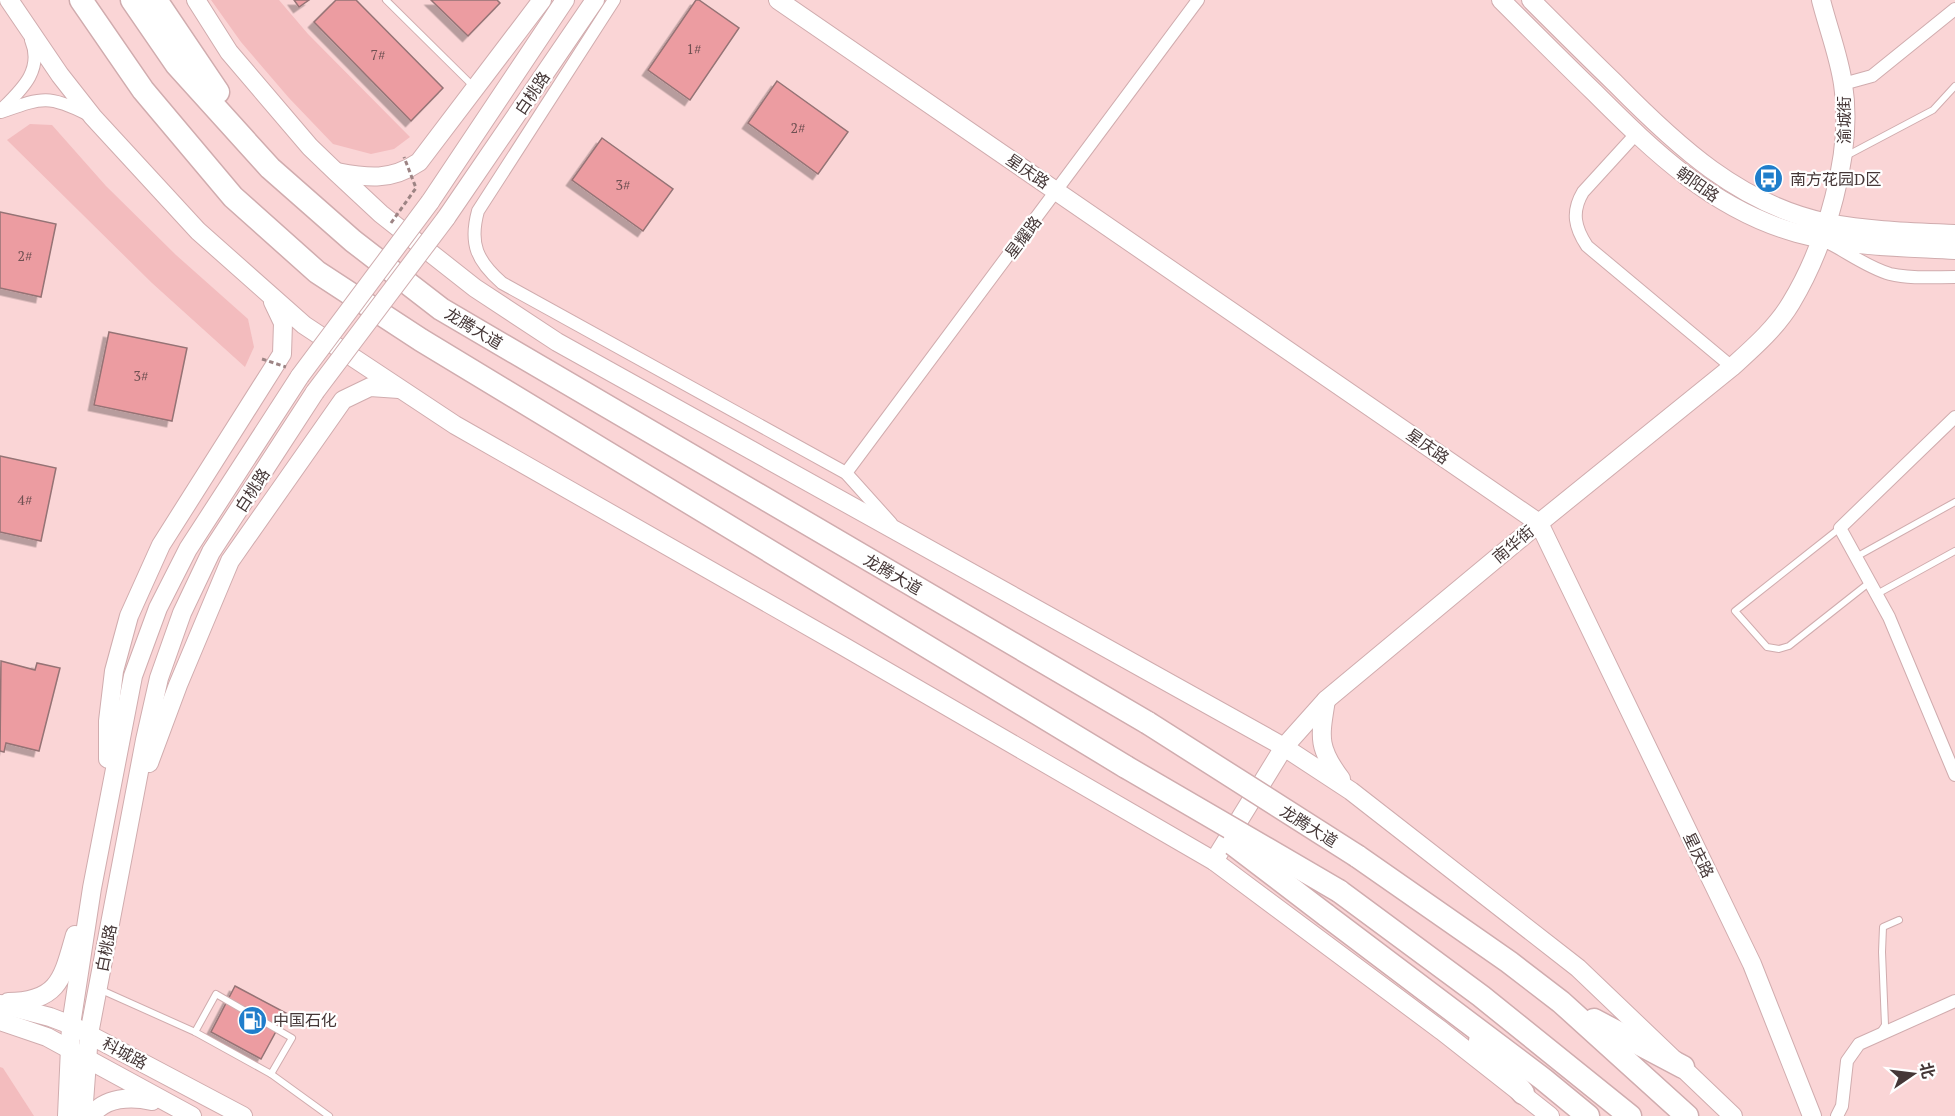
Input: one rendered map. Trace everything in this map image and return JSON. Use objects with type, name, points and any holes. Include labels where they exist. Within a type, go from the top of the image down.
[{"type":"highway","points":[[63,0],[132,98],[233,197],[317,272],[421,340],[1163,790],[1340,891],[1481,996],[1630,1116]]},
{"type":"highway","points":[[81,0],[143,90],[233,197]]},
{"type":"highway","name":"龙腾大道","points":[[132,0],[176,64],[270,168],[353,241],[441,309],[1148,723],[1357,856],[1509,962],[1561,1002],[1687,1116]]},
{"type":"highway","points":[[156,0],[270,168]]},
{"type":"highway","points":[[1163,790],[1461,1016],[1588,1116]]},
{"type":"highway","points":[[1561,1002],[1683,1067]]},
{"type":"highway","points":[[1461,1016],[1523,1094]]},
{"type":"main road","points":[[9,0],[93,117],[198,231],[304,325],[455,425],[1214,861],[1433,1024],[1550,1116]]},
{"type":"main road","points":[[196,0],[229,52],[310,147],[381,214],[475,288],[557,342],[1284,747],[1351,791],[1578,968],[1733,1116]]},
{"type":"main road","points":[[336,172],[362,177],[379,177],[405,172],[419,162],[542,0]]},
{"type":"main road","name":"白桃路","points":[[67,1116],[71,1025],[108,797],[133,676],[158,608],[188,549],[294,372],[430,202],[565,0]]},
{"type":"main road","name":"白桃路","points":[[83,1116],[89,1034],[145,740],[159,678],[182,613],[211,552],[315,392],[446,218],[595,0]]},
{"type":"main road","name":"星庆路","points":[[778,0],[1539,523],[1752,964],[1812,1116]]},
{"type":"main road","name":"朝阳路","points":[[1501,0],[1636,134],[1683,175],[1710,194],[1768,224],[1825,231],[1894,247],[1955,250]]},
{"type":"main road","name":"朝阳路","points":[[1531,0],[1651,119],[1695,158],[1740,189],[1825,231],[1955,234]]},
{"type":"main road","name":"渝城街","points":[[1821,0],[1843,84],[1845,120],[1843,157],[1825,231]]},
{"type":"main road","name":"南华街","points":[[1214,861],[1284,747],[1326,700],[1732,367],[1767,333],[1791,303],[1825,231]]},
{"type":"main road","points":[[108,797],[108,721],[114,671],[129,616],[161,545],[282,354],[283,323],[270,295]]},
{"type":"main road","points":[[132,810],[178,685],[230,561],[344,400],[370,387],[401,389]]},
{"type":"main road","points":[[1326,700],[1320,734],[1327,760],[1351,791]]},
{"type":"main road","points":[[0,1003],[35,999],[45,995],[58,983],[63,976],[92,888]]},
{"type":"main road","name":"科城路","points":[[0,1003],[71,1025],[243,1116]]},
{"type":"main road","name":"科城路","points":[[0,1021],[47,1037],[70,1048],[192,1116]]},
{"type":"main road","points":[[91,1116],[102,1107],[125,1098],[136,1097],[167,1104]]},
{"type":"street","points":[[614,0],[478,211],[474,224],[474,242],[479,258],[488,271],[501,283],[846,473],[902,535]]},
{"type":"street","name":"星耀路","points":[[846,473],[1198,0]]},
{"type":"street","points":[[1843,84],[1872,76],[1955,9]]},
{"type":"street","points":[[0,112],[25,84],[34,67],[35,48],[25,25]]},
{"type":"street","points":[[0,112],[37,101],[55,100],[93,117]]},
{"type":"street","points":[[1636,134],[1583,192],[1575,212],[1575,223],[1587,246],[1732,367]]},
{"type":"street","points":[[1825,231],[1878,270],[1899,276],[1955,277]]},
{"type":"street","points":[[1955,417],[1840,528],[1888,617],[1955,776]]},
{"type":"street","points":[[1837,1116],[1842,1106],[1847,1061],[1859,1044],[1955,1000]]},
{"type":"lane","points":[[386,0],[476,89]]},
{"type":"lane","points":[[1843,157],[1934,110],[1955,86]]},
{"type":"lane","points":[[1856,557],[1955,502]]},
{"type":"lane","points":[[1840,528],[1735,611],[1767,647],[1779,649],[1789,646],[1870,582]]},
{"type":"lane","points":[[1876,594],[1955,551]]},
{"type":"lane","points":[[1879,1035],[1885,1025],[1882,927],[1899,920]]},
{"type":"lane","points":[[98,988],[195,1032],[272,1074],[328,1116]]},
{"type":"lane","points":[[195,1032],[216,994],[292,1038],[272,1074]]},
{"type":"path","points":[[389,226],[416,188],[404,157]]},
{"type":"path","points":[[262,359],[294,372]]},
{"type":"shaded area","points":[[211,0],[279,0],[308,34],[410,137],[394,149],[371,154],[333,144],[289,98],[241,42]]},
{"type":"shaded area","points":[[30,124],[52,125],[106,186],[176,255],[248,319],[254,347],[245,367],[152,283],[7,140]]},
{"type":"shaded area","points":[[0,1067],[3,1068],[34,1116],[0,1116]]},
{"type":"building","points":[[294,0],[309,0],[299,7]]},
{"type":"building","points":[[336,0],[356,0],[443,88],[411,121],[314,22]]},
{"type":"building","points":[[431,0],[497,0],[500,3],[468,36]]},
{"type":"building","points":[[696,0],[739,28],[690,100],[648,70]]},
{"type":"building","points":[[777,81],[848,132],[818,174],[748,123]]},
{"type":"building","points":[[602,138],[673,189],[643,231],[572,180]]},
{"type":"building","points":[[0,212],[56,224],[41,297],[0,288]]},
{"type":"building","points":[[109,332],[187,348],[172,421],[94,405]]},
{"type":"building","points":[[0,456],[56,468],[41,541],[0,532]]},
{"type":"building","points":[[1,661],[35,670],[37,663],[60,668],[39,751],[6,743],[4,752],[0,751]]},
{"type":"building","points":[[235,986],[286,1013],[261,1059],[211,1032]]},
{"type":"place","name":"南方花园D区","points":[[1769,179]]},
{"type":"place","name":"中国石化","points":[[252,1020]]}]
